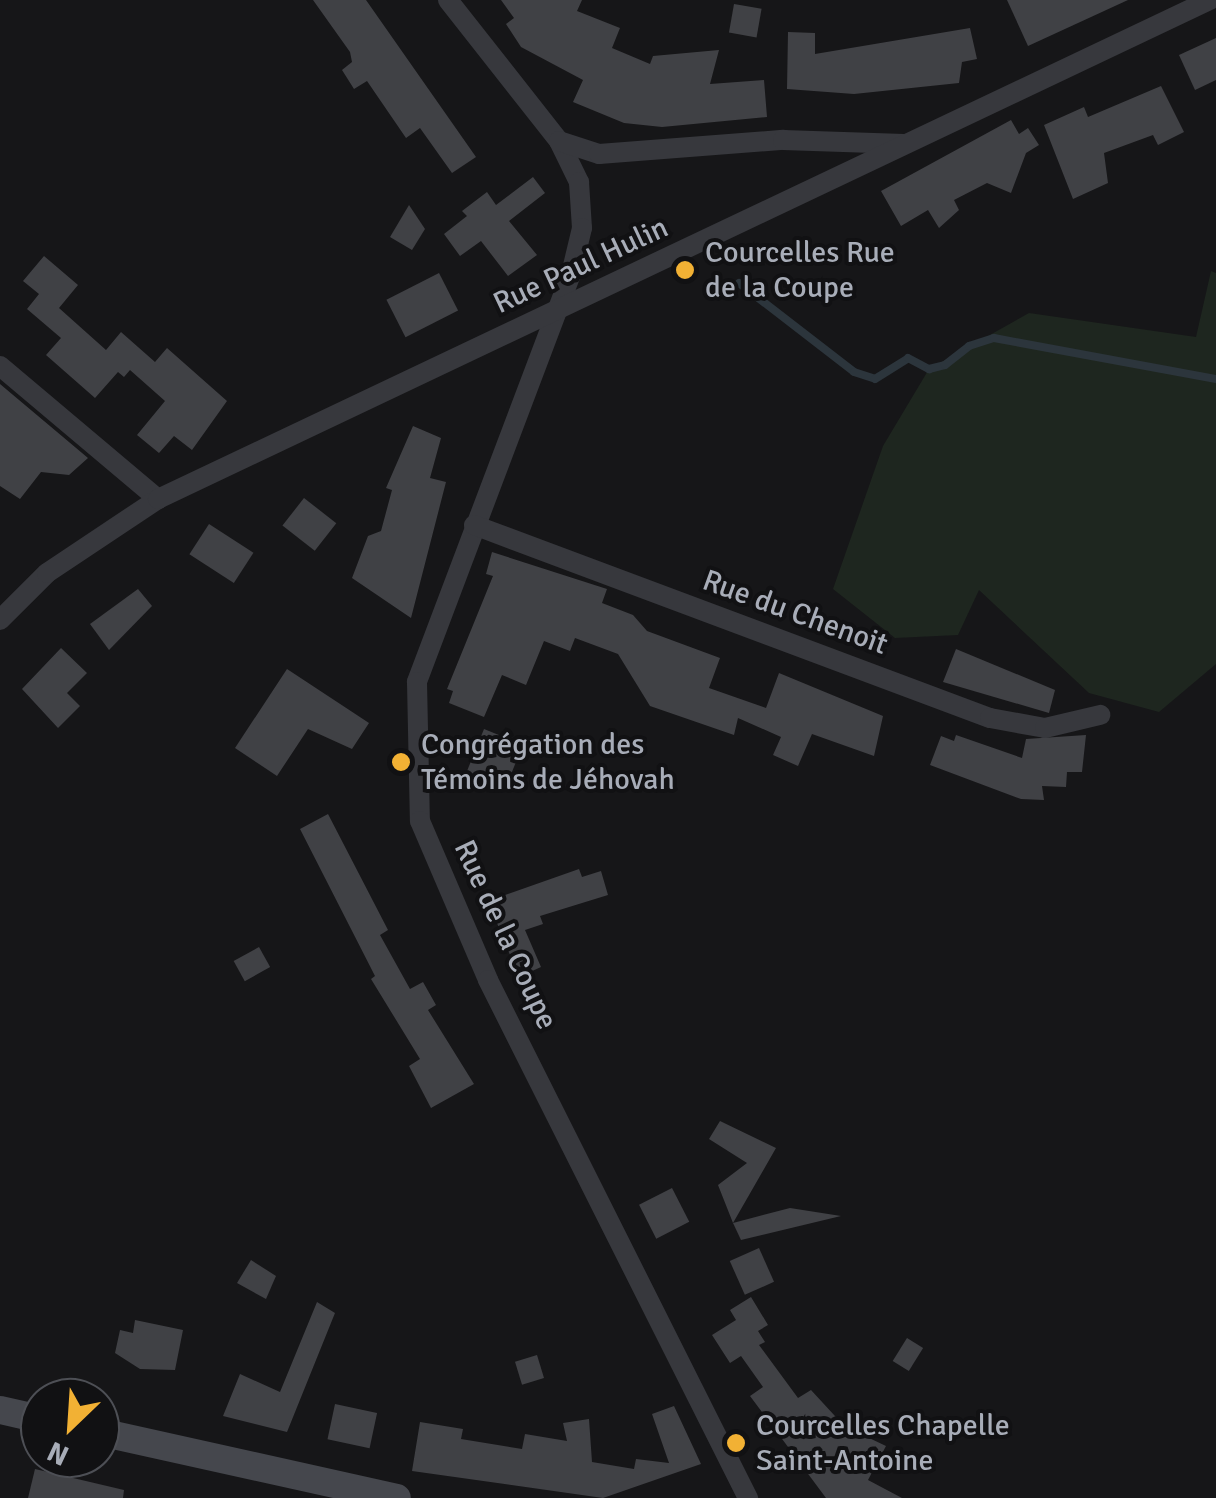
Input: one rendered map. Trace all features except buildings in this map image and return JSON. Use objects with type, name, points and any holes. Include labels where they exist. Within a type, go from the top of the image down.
[{"type":"main road","points":[[120,1436],[397,1498]]},
{"type":"street","name":"Rue de la Coupe","points":[[448,0],[558,141],[579,182],[582,228],[417,682],[420,821],[488,980],[748,1498]]},
{"type":"street","name":"Rue Paul Hulin","points":[[0,620],[47,573],[158,499],[1210,0]]},
{"type":"street","points":[[558,141],[599,154],[783,140],[906,144]]},
{"type":"street","points":[[0,366],[158,499]]},
{"type":"street","name":"Rue du Chenoit","points":[[474,525],[990,718],[1045,728],[1100,715]]},
{"type":"shaded area","points":[[1211,271],[1216,273],[1216,664],[1159,712],[1089,693],[979,590],[958,635],[895,638],[833,589],[883,446],[929,369],[1029,313],[1196,337]]},
{"type":"waterway","points":[[739,283],[854,372],[875,379],[908,358],[929,369],[945,365],[969,346],[994,338],[1216,379]]},
{"type":"place","name":"Courcelles Rue de la Coupe","points":[[685,270]]},
{"type":"place","name":"Congrégation des Témoins de Jéhovah","points":[[401,762]]},
{"type":"place","name":"Courcelles Chapelle Saint-Antoine","points":[[736,1443]]}]
